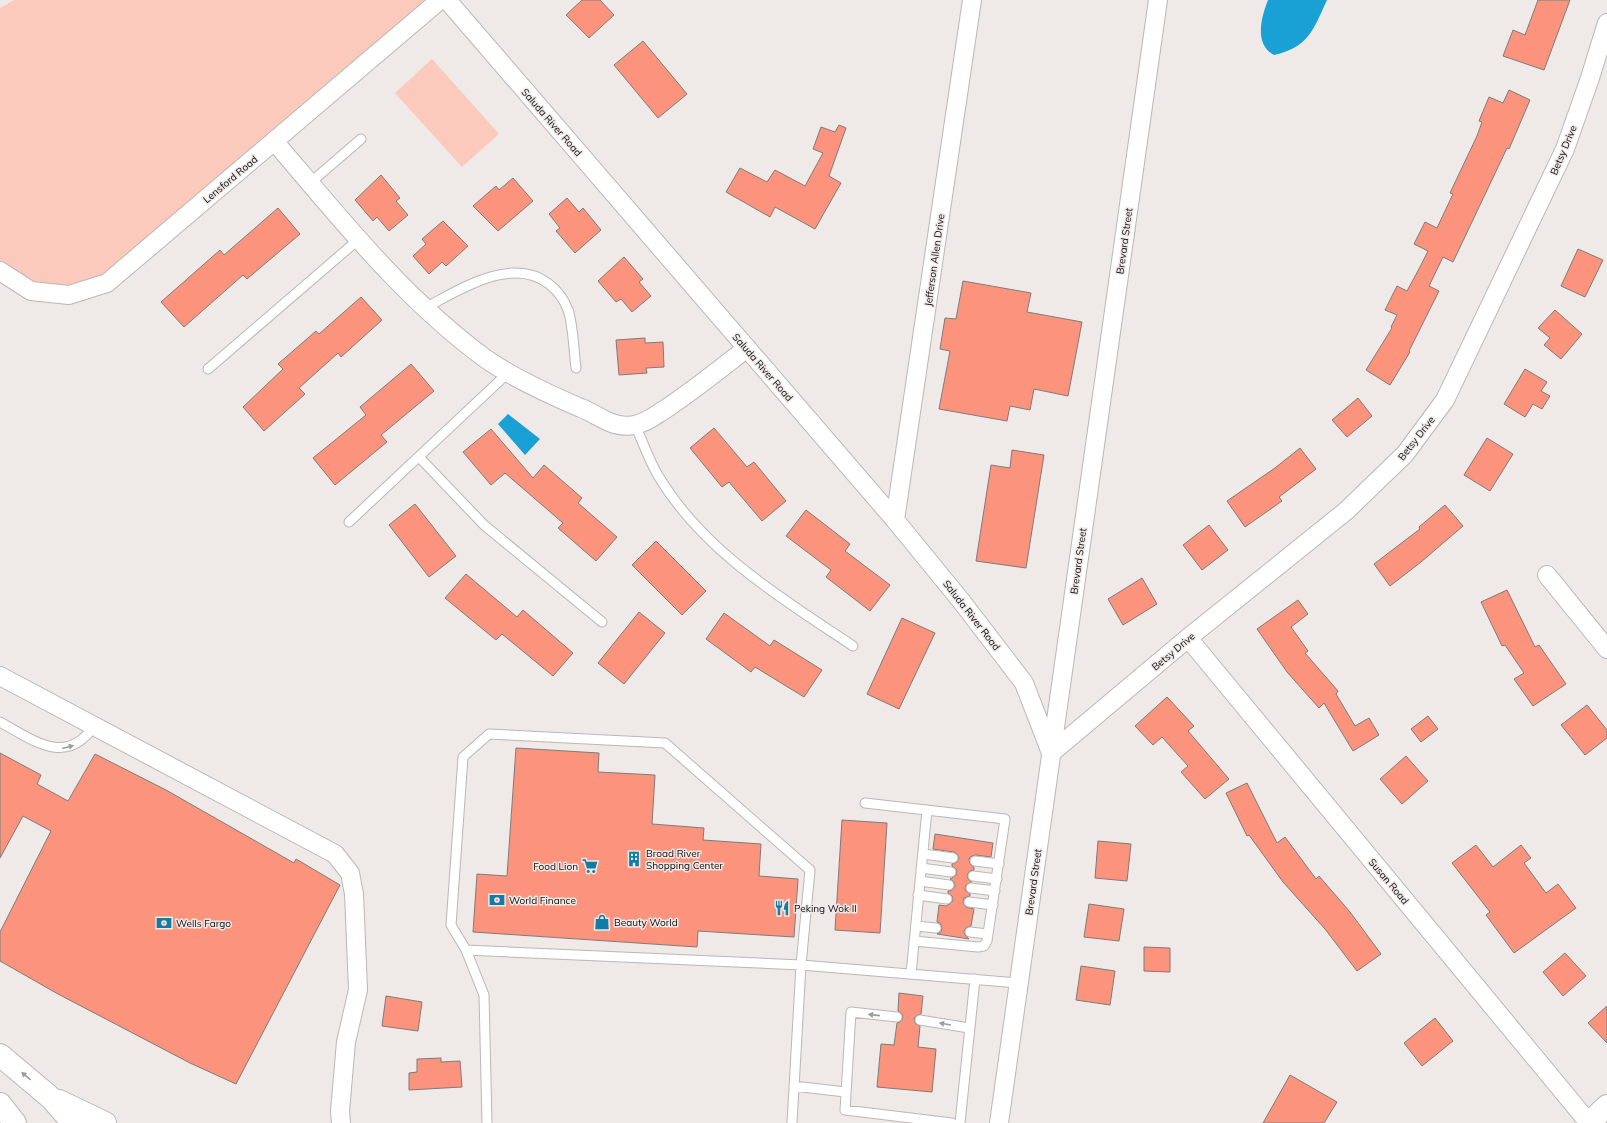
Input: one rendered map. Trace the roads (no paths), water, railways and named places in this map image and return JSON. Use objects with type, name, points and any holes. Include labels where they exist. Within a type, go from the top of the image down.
[{"type":"main road","points":[[0,1055],[51,1098],[73,1123]]},
{"type":"main road","points":[[51,1098],[104,1123]]},
{"type":"main road","points":[[0,1104],[15,1123]]},
{"type":"main road","points":[[1589,1123],[1607,1106]]},
{"type":"street","name":"Lensford Road","points":[[0,271],[30,291],[69,295],[107,283],[440,0]]},
{"type":"street","name":"Saluda River Road","points":[[447,0],[895,520],[962,602],[1024,683],[1051,753]]},
{"type":"street","name":"Jefferson Allen Drive","points":[[895,520],[972,0]]},
{"type":"street","name":"Brevard Street","points":[[999,1123],[1158,0]]},
{"type":"street","name":"Betsy Drive","points":[[1051,753],[1188,638],[1346,511],[1405,454],[1445,400],[1565,149],[1590,78],[1607,23]]},
{"type":"street","points":[[274,141],[359,240],[425,308],[487,359],[540,390],[591,412],[607,422],[624,426],[635,425],[647,421],[687,395],[747,348]]},
{"type":"street","points":[[1547,574],[1607,649]]},
{"type":"street","name":"Susan Road","points":[[1188,638],[1589,1123]]},
{"type":"street","points":[[0,676],[335,854],[350,873],[354,894],[358,990],[346,1042],[340,1111],[342,1123]]},
{"type":"lane","points":[[310,183],[361,140]]},
{"type":"lane","points":[[208,369],[359,240]]},
{"type":"lane","points":[[425,308],[470,284],[498,274],[516,272],[529,274],[543,280],[556,290],[564,301],[569,312],[576,368]]},
{"type":"lane","points":[[349,522],[509,372]]},
{"type":"lane","points":[[635,425],[659,477],[692,523],[766,587],[853,646]]},
{"type":"lane","points":[[419,457],[484,525],[602,622]]},
{"type":"lane","points":[[0,722],[35,741],[55,749],[74,745],[87,737],[94,726]]},
{"type":"lane","points":[[487,1123],[484,994],[466,950],[451,925],[463,757],[489,734],[666,743],[810,870],[801,965],[792,1123]]},
{"type":"lane","points":[[865,803],[1005,819],[993,905],[987,941],[984,946],[978,947],[914,940]]},
{"type":"lane","points":[[911,974],[927,810]]},
{"type":"lane","points":[[922,854],[953,858]]},
{"type":"lane","points":[[975,861],[999,864]]},
{"type":"lane","points":[[921,868],[951,872]]},
{"type":"lane","points":[[973,876],[997,879]]},
{"type":"lane","points":[[920,881],[949,885]]},
{"type":"lane","points":[[971,888],[995,891]]},
{"type":"lane","points":[[918,895],[947,899]]},
{"type":"lane","points":[[969,902],[993,905]]},
{"type":"lane","points":[[916,926],[936,928]]},
{"type":"lane","points":[[970,932],[988,934]]},
{"type":"lane","points":[[466,950],[801,965],[1018,983]]},
{"type":"lane","points":[[960,1123],[975,979]]},
{"type":"lane","points":[[897,1017],[850,1012],[845,1110],[952,1123]]},
{"type":"lane","points":[[920,1020],[969,1028]]},
{"type":"lane","points":[[794,1086],[845,1092]]},
{"type":"water","points":[[1268,0],[1327,0],[1318,20],[1308,36],[1295,47],[1286,52],[1274,55],[1268,50],[1261,38],[1263,15]]},
{"type":"water","points":[[508,414],[540,439],[525,455],[498,424]]},
{"type":"place","name":"Broad River Shopping Center","points":[[634,859]]},
{"type":"place","name":"Food Lion","points":[[590,866]]},
{"type":"place","name":"World Finance","points":[[497,900]]},
{"type":"place","name":"Peking Wok II","points":[[782,908]]},
{"type":"place","name":"Beauty World","points":[[602,922]]},
{"type":"place","name":"Wells Fargo","points":[[164,923]]}]
